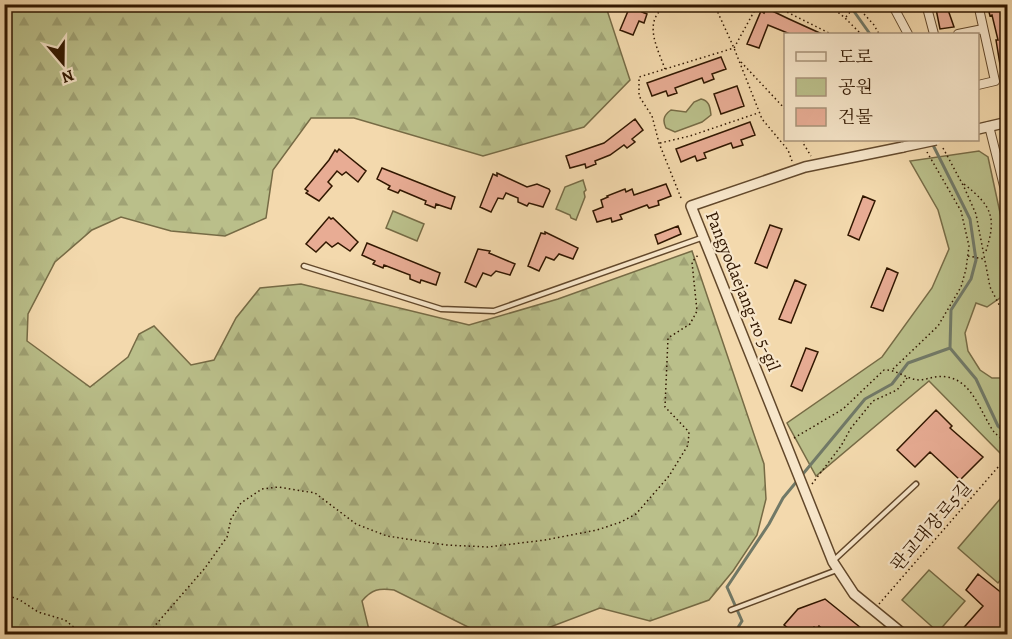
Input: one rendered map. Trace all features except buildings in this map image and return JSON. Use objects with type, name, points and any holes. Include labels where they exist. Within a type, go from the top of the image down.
[{"type":"street","points":[[892,4],[907,33]]},
{"type":"street","points":[[926,4],[934,33]]},
{"type":"street","points":[[978,4],[995,81],[979,85]]},
{"type":"street","points":[[963,33],[983,29]]},
{"type":"street","points":[[979,129],[1008,122]]},
{"type":"street","points":[[989,126],[1008,202]]},
{"type":"street","name":"Pangyodaejang-ro 5-gil","points":[[805,491],[691,206],[816,165],[931,141]]},
{"type":"street","points":[[805,491],[835,566],[854,594],[903,634]]},
{"type":"lane","points":[[304,266],[441,309],[494,311],[706,240]]},
{"type":"lane","points":[[730,610],[835,566],[916,484]]},
{"type":"path","points":[[666,70],[654,39],[652,26],[660,9],[669,4]]},
{"type":"path","points":[[714,4],[759,113],[788,150],[795,171]]},
{"type":"path","points":[[681,198],[659,143],[652,116],[639,96],[639,77],[734,48],[756,8],[763,4]]},
{"type":"path","points":[[771,4],[829,33]]},
{"type":"path","points":[[828,4],[860,33]]},
{"type":"path","points":[[845,18],[855,5],[878,33]]},
{"type":"path","points":[[739,60],[784,108]]},
{"type":"path","points":[[659,143],[690,136],[759,113]]},
{"type":"path","points":[[804,141],[816,165]]},
{"type":"path","points":[[943,148],[976,214],[985,255]]},
{"type":"path","points":[[894,370],[938,326],[961,287],[969,256],[961,211],[926,150]]},
{"type":"path","points":[[962,183],[980,197],[988,208],[992,221],[991,235],[984,258],[990,287],[1008,322]]},
{"type":"path","points":[[141,634],[153,629],[205,568],[227,537],[231,519],[241,503],[262,489],[278,487],[315,493],[356,524],[387,536],[446,545],[488,546],[545,540],[597,530],[636,514],[669,476],[688,445],[689,432],[665,407],[668,338],[690,324],[697,311],[692,262],[706,240]]},
{"type":"path","points":[[969,256],[984,258]]},
{"type":"path","points":[[786,443],[843,408],[885,370],[894,370],[919,380],[935,376],[949,377],[962,384],[972,394],[995,433],[1008,445]]},
{"type":"path","points":[[805,491],[873,401],[897,390],[907,376]]},
{"type":"path","name":"판교대장로5길","points":[[874,611],[999,466],[1008,459]]},
{"type":"path","points":[[4,594],[20,600],[38,612],[65,620],[82,634]]},
{"type":"green space","points":[[594,4],[607,10],[630,80],[584,127],[483,156],[354,118],[311,118],[273,170],[266,218],[225,236],[171,231],[121,217],[92,230],[55,262],[28,314],[27,341],[90,387],[128,357],[139,334],[154,326],[191,365],[214,360],[236,318],[260,288],[301,284],[469,325],[558,299],[692,251],[764,464],[766,499],[757,535],[733,571],[709,600],[650,621],[600,608],[532,634],[482,634],[394,590],[384,589],[376,590],[362,601],[370,634],[5,634],[5,5]]},
{"type":"green space","points":[[701,99],[708,103],[711,115],[702,122],[675,132],[666,128],[665,116],[671,110],[686,112],[694,102]]},
{"type":"green space","points":[[979,151],[988,157],[1007,245],[1007,294],[987,307],[976,303],[965,333],[968,351],[980,370],[992,378],[1007,378],[1007,449],[1001,454],[929,381],[816,476],[787,423],[882,357],[932,288],[949,249],[938,210],[910,161]]},
{"type":"green space","points":[[583,180],[586,190],[585,197],[576,220],[556,209],[565,187]]},
{"type":"green space","points":[[393,211],[424,224],[417,241],[386,228]]},
{"type":"green space","points":[[1007,491],[1007,572],[998,583],[958,548]]},
{"type":"green space","points":[[929,570],[965,601],[938,632],[902,600]]},
{"type":"waterway","points":[[846,4],[869,33]]},
{"type":"waterway","points":[[932,143],[970,219],[976,260],[971,279],[951,310],[950,348],[976,379],[998,426],[1008,434]]},
{"type":"waterway","points":[[734,634],[742,621],[727,587],[769,524],[783,498],[865,399],[892,384],[908,363],[950,348]]}]
